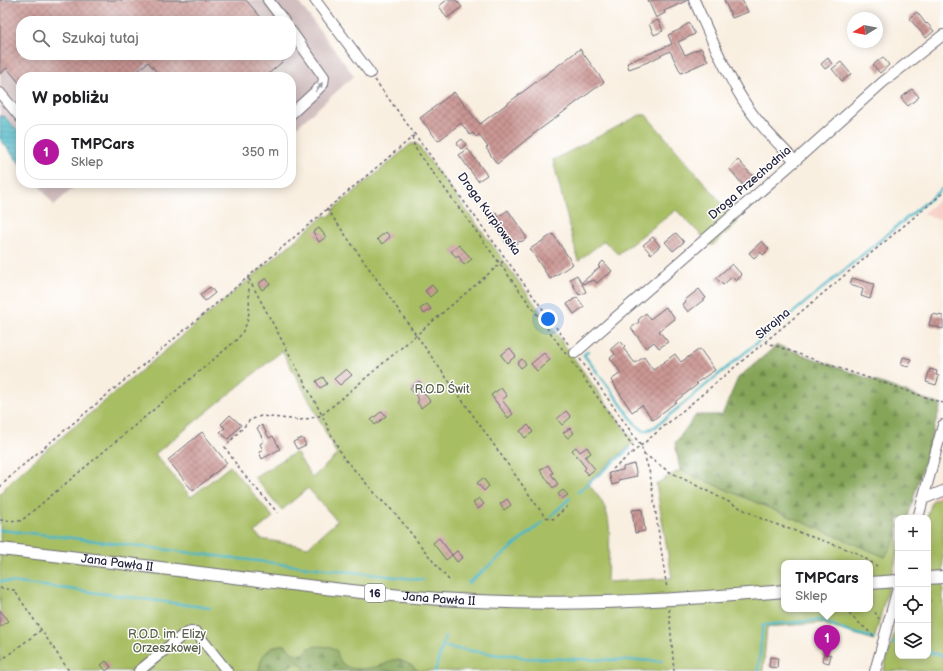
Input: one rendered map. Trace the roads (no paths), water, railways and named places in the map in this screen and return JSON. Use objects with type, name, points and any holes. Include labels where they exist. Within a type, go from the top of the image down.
[{"type":"main road","name":"Jana Pawła II","points":[[0,548],[314,587],[441,599],[567,603],[689,599],[781,591]]},
{"type":"main road","points":[[931,578],[943,577]]},
{"type":"main road","points":[[873,584],[895,581]]},
{"type":"street","points":[[268,0],[280,16]]},
{"type":"street","points":[[315,0],[370,73]]},
{"type":"street","points":[[694,0],[729,74],[744,101],[763,126],[795,161]]},
{"type":"street","name":"Droga Przechodnia","points":[[570,356],[795,161],[883,82],[943,35]]},
{"type":"street","points":[[296,38],[324,76],[323,84],[296,109]]},
{"type":"street","points":[[0,93],[16,112]]},
{"type":"street","points":[[919,515],[943,425]]},
{"type":"street","points":[[923,499],[943,491]]},
{"type":"street","points":[[875,671],[895,599]]},
{"type":"street","points":[[139,671],[183,635],[190,632],[196,632],[227,671]]},
{"type":"water","points":[[0,116],[4,116],[16,129],[16,159],[0,139]]},
{"type":"waterway","points":[[588,351],[584,355],[636,425],[644,431],[655,427],[943,188]]},
{"type":"waterway","points":[[578,492],[630,448]]},
{"type":"waterway","points":[[551,516],[570,498]]},
{"type":"waterway","points":[[468,583],[543,522]]},
{"type":"waterway","points":[[0,530],[423,580]]},
{"type":"waterway","points":[[0,581],[210,608]]},
{"type":"waterway","points":[[758,671],[763,625],[819,620],[846,631],[874,638]]},
{"type":"waterway","points":[[435,671],[445,637]]},
{"type":"waterway","points":[[445,647],[500,655],[515,655],[524,658],[662,661]]},
{"type":"waterway","points":[[931,653],[943,656]]},
{"type":"place","name":"TMPCars","points":[[827,658]]},
{"type":"park label","name":"R.O.D Świt","points":[[442,389]]},
{"type":"park label","name":"R.O.D. im. Elizy Orzeszkowej","points":[[167,641]]}]
